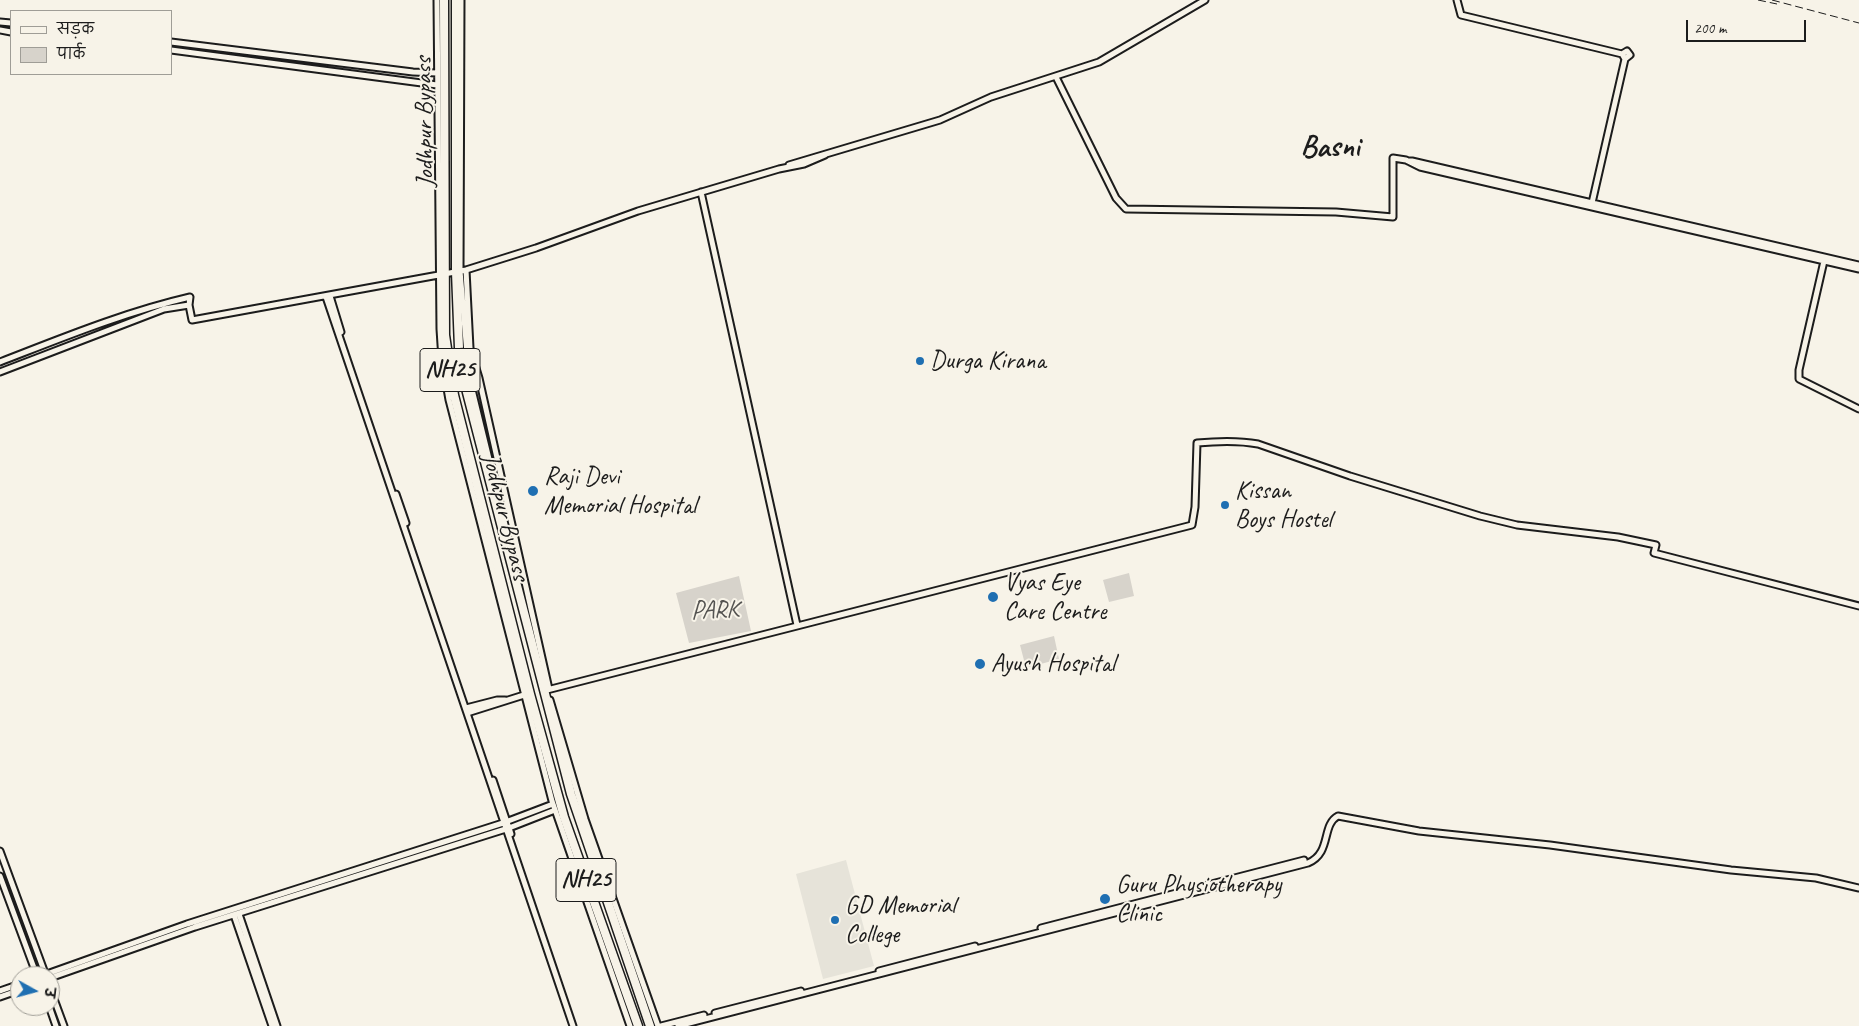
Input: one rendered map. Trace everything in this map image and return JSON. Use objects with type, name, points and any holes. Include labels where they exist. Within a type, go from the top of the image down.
[{"type":"highway","name":"Jodhpur Bypass","points":[[442,1],[442,275],[445,335],[454,395],[542,739],[569,832],[638,1026]]},
{"type":"highway","points":[[457,1],[461,271],[459,348],[463,377],[555,735],[577,813],[650,1026]]},
{"type":"street","points":[[0,362],[119,318],[190,297],[189,305],[192,320],[461,271],[536,248],[638,211],[779,169],[804,164],[825,155],[940,120],[991,97],[1099,62],[1205,0]]},
{"type":"street","points":[[1457,0],[1461,15],[1624,56],[1591,204]]},
{"type":"street","points":[[442,1],[437,84],[442,275],[442,360],[449,400],[554,807],[630,1026]]},
{"type":"street","points":[[172,42],[403,71],[437,73]]},
{"type":"street","points":[[172,50],[437,84]]},
{"type":"street","points":[[1056,77],[1116,198],[1126,209],[1336,212],[1393,217],[1393,158],[1824,261],[1859,267]]},
{"type":"street","points":[[700,193],[796,625]]},
{"type":"street","points":[[1672,224],[1859,267]]},
{"type":"street","points":[[1824,261],[1799,370],[1799,378],[1859,409]]},
{"type":"street","points":[[461,271],[469,377],[548,689],[585,820],[660,1026],[1316,857]]},
{"type":"street","points":[[461,271],[470,348],[479,378],[548,689]]},
{"type":"street","points":[[328,296],[575,1026]]},
{"type":"street","points":[[0,372],[164,309],[189,305]]},
{"type":"street","points":[[548,689],[1192,524],[1195,507],[1197,442],[1242,440],[1350,476],[1501,521],[1656,544],[1654,553],[1859,606]]},
{"type":"street","points":[[468,710],[499,704],[505,700],[524,695]]},
{"type":"street","points":[[60,971],[506,825],[554,807]]},
{"type":"street","points":[[678,1026],[1308,863],[1324,848],[1333,819],[1338,816],[1419,831],[1550,845],[1731,870],[1816,878],[1859,888]]},
{"type":"street","points":[[60,970],[187,924],[506,825]]},
{"type":"street","points":[[0,851],[40,966]]},
{"type":"street","points":[[0,876],[40,966]]},
{"type":"street","points":[[237,914],[272,1026]]},
{"type":"street","points":[[237,914],[277,1026]]},
{"type":"shaded area","name":"GD Memorial College","points":[[846,860],[874,966],[823,979],[796,874]]},
{"type":"green space","points":[[1129,573],[1134,596],[1109,602],[1103,580]]},
{"type":"green space","name":"PARK","points":[[739,576],[751,631],[689,643],[676,593]]},
{"type":"green space","points":[[1054,636],[1059,659],[1026,668],[1020,645]]},
{"type":"railway","points":[[1758,0],[1777,4]]},
{"type":"railway","points":[[1772,0],[1859,23]]},
{"type":"place","name":"Durga Kirana","points":[[920,361]]},
{"type":"place","name":"Raji Devi Memorial Hospital","points":[[533,491]]},
{"type":"place","name":"Kissan Boys Hostel","points":[[1225,505]]},
{"type":"place","name":"Vyas Eye Care Centre","points":[[993,597]]},
{"type":"place","name":"Ayush Hospital","points":[[980,664]]},
{"type":"place","name":"Guru Physiotherapy Clinic","points":[[1105,899]]},
{"type":"place","name":"GD Memorial College","points":[[835,920]]},
{"type":"district","name":"Basni","points":[[1330,148]]}]
